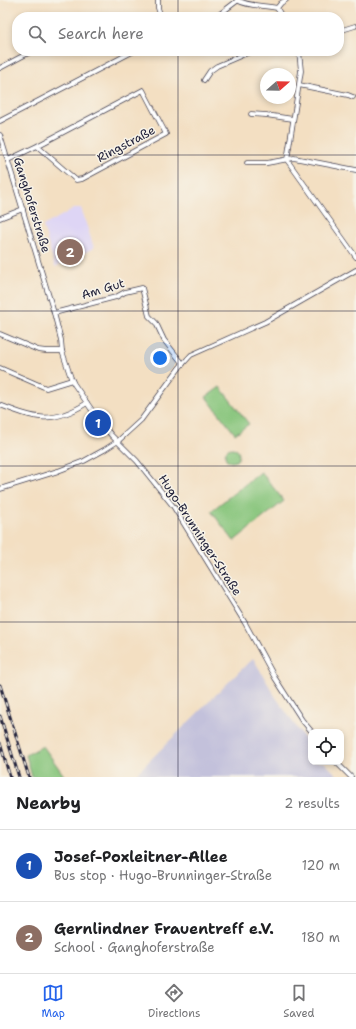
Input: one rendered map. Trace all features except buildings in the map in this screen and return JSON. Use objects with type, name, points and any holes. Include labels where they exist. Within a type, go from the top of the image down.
[{"type":"street","points":[[158,0],[160,12]]},
{"type":"street","points":[[222,12],[237,0],[248,5],[277,8],[279,12]]},
{"type":"street","points":[[277,8],[286,0]]},
{"type":"street","points":[[344,29],[356,25]]},
{"type":"street","points":[[0,68],[23,56]]},
{"type":"street","points":[[0,121],[124,56]]},
{"type":"street","points":[[204,80],[210,71],[217,66],[240,56]]},
{"type":"street","points":[[300,56],[302,71],[287,160],[356,257]]},
{"type":"street","points":[[299,85],[348,94],[353,97]]},
{"type":"street","name":"Ringstraße","points":[[8,160],[38,146],[143,90],[166,134],[82,179],[76,180],[38,146]]},
{"type":"street","points":[[251,114],[293,119]]},
{"type":"street","name":"Ganghoferstraße","points":[[0,135],[54,313],[61,340],[62,351]]},
{"type":"street","points":[[247,163],[267,163],[294,158],[356,170]]},
{"type":"street","points":[[0,218],[23,210]]},
{"type":"street","points":[[0,489],[58,471],[84,461],[118,441],[141,420],[191,355],[266,322],[356,270]]},
{"type":"street","name":"Am Gut","points":[[54,313],[116,297],[126,292],[142,288],[150,316],[156,323],[164,340],[183,364]]},
{"type":"street","points":[[0,334],[38,350],[62,351]]},
{"type":"street","name":"Hugo-Brunninger-Straße","points":[[62,351],[72,380],[87,403],[111,435],[137,461],[172,506],[245,623],[275,678],[310,729]]},
{"type":"street","points":[[0,368],[46,388],[72,380]]},
{"type":"street","points":[[0,405],[28,416],[41,418],[61,416],[76,410],[87,403]]},
{"type":"street","points":[[339,765],[351,777]]},
{"type":"shaded area","points":[[75,208],[81,208],[94,248],[55,267],[43,226]]},
{"type":"shaded area","points":[[253,658],[275,696],[308,744],[308,765],[327,765],[339,777],[133,777]]},
{"type":"green space","points":[[220,387],[249,424],[235,434],[206,397]]},
{"type":"green space","points":[[229,448],[235,448],[239,452],[239,458],[235,462],[229,462],[225,458],[225,452]]},
{"type":"green space","points":[[261,472],[284,501],[234,541],[211,511]]},
{"type":"green space","points":[[43,746],[65,777],[32,777],[26,755]]},
{"type":"railway","points":[[0,685],[29,777]]},
{"type":"railway","points":[[0,716],[19,777]]},
{"type":"railway","points":[[0,743],[10,777]]},
{"type":"place","name":"Gernlindner Frauentreff e.V.","points":[[70,252]]},
{"type":"place","name":"Josef-Poxleitner-Allee","points":[[98,423]]}]
